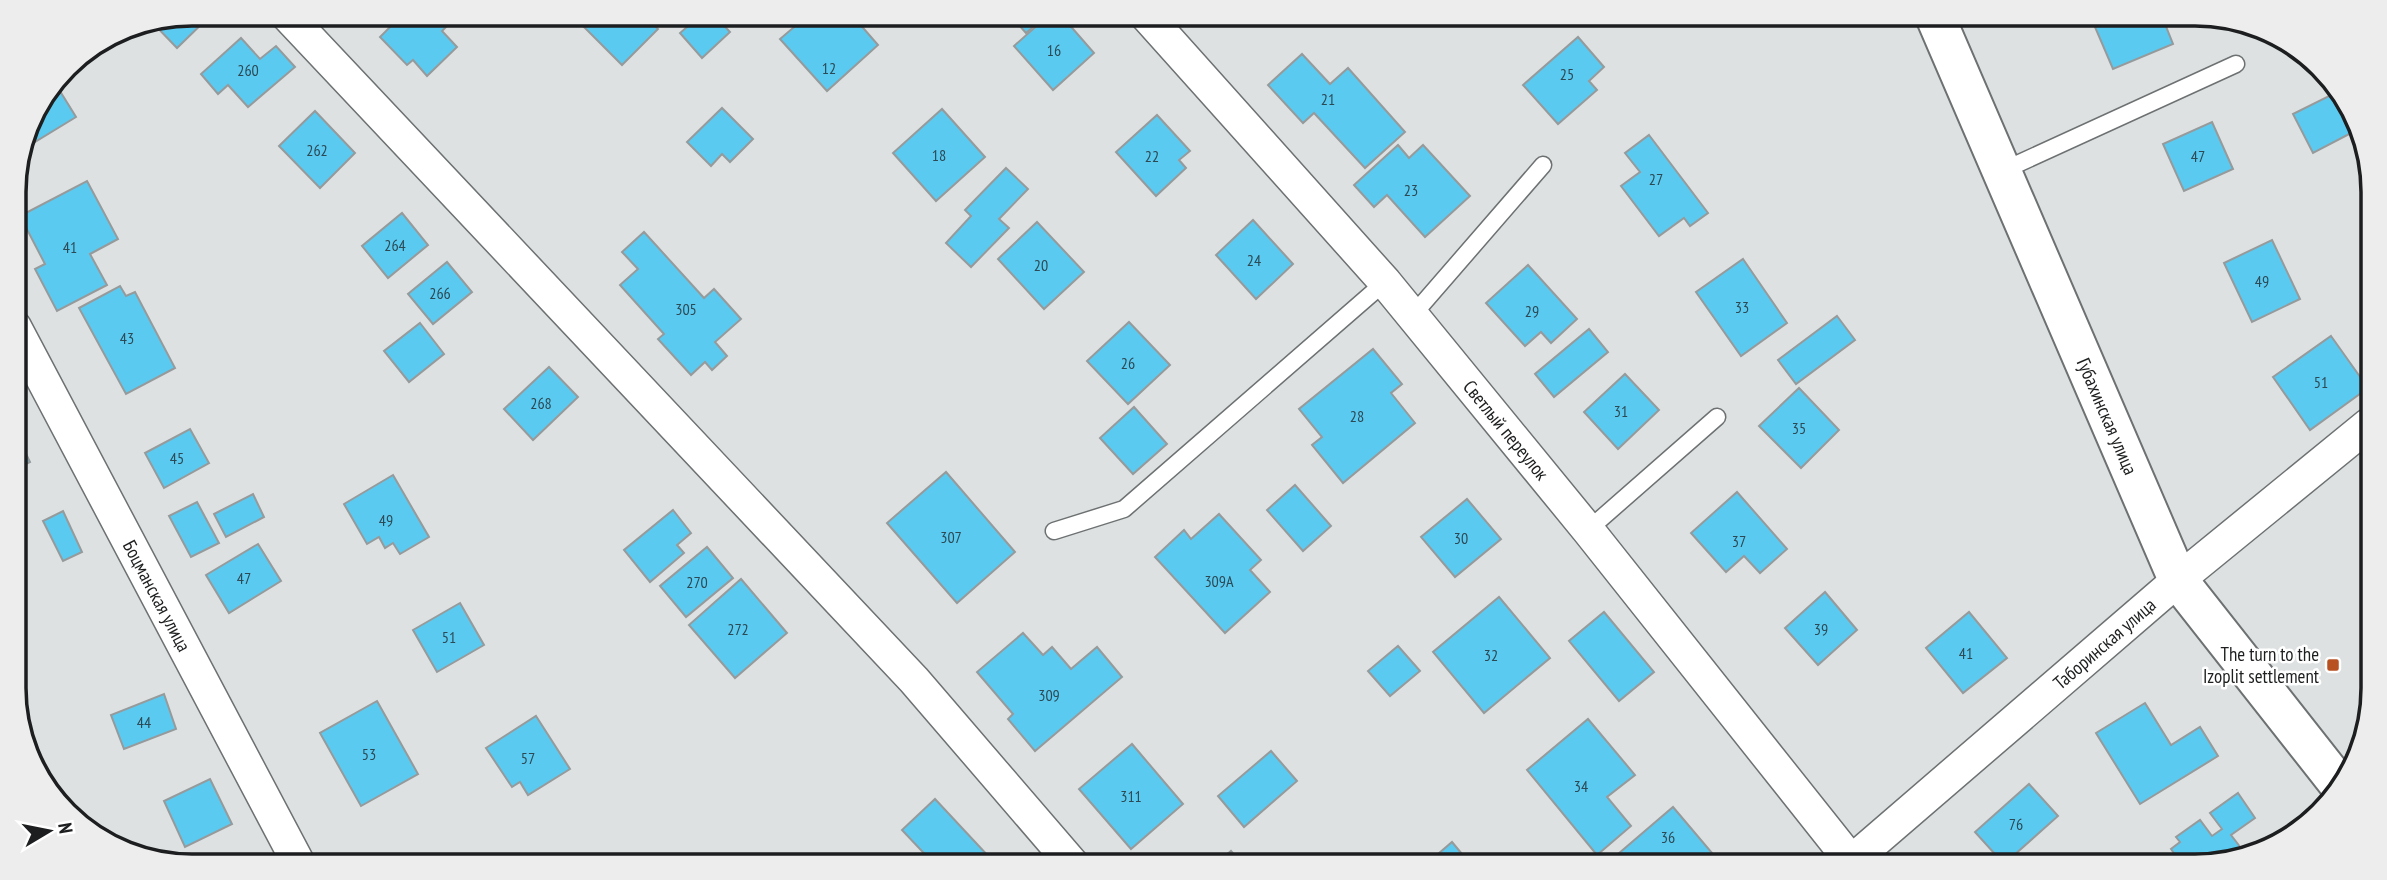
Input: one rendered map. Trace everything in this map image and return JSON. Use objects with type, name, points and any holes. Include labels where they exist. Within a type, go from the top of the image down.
[{"type":"main road","name":"Губахинская улица","points":[[1939,26],[2178,580],[2334,778]]},
{"type":"street","points":[[298,27],[914,680],[1063,854]]},
{"type":"street","name":"Светлый переулок","points":[[1156,27],[1385,282],[1588,530],[1840,853]]},
{"type":"street","name":"Боцманская улица","points":[[27,349],[294,854]]},
{"type":"street","name":"Таборинская улица","points":[[1859,853],[2178,580],[2361,431]]},
{"type":"lane","points":[[2002,171],[2236,64]]},
{"type":"lane","points":[[1412,316],[1543,165]]},
{"type":"lane","points":[[1054,531],[1124,509],[1385,282]]},
{"type":"lane","points":[[1588,530],[1717,417]]},
{"type":"building","points":[[2166,26],[2173,44],[2113,69],[2095,27]]},
{"type":"building","points":[[199,27],[177,48],[159,29]]},
{"type":"building","points":[[390,27],[446,27],[442,31],[457,47],[427,76],[413,60],[407,65],[380,37]]},
{"type":"building","points":[[584,27],[656,27],[658,29],[622,65]]},
{"type":"building","points":[[687,27],[725,27],[730,32],[702,58],[680,33]]},
{"type":"building","points":[[794,27],[862,27],[878,45],[827,91],[780,39]]},
{"type":"building","points":[[1020,27],[1033,27],[1026,33]]},
{"type":"building","points":[[1036,27],[1071,27],[1094,53],[1053,90],[1014,46]]},
{"type":"building","points":[[1578,37],[1604,67],[1589,81],[1597,90],[1558,124],[1523,85]]},
{"type":"building","points":[[241,38],[260,59],[276,46],[295,67],[248,107],[228,85],[218,94],[201,74]]},
{"type":"building","points":[[1302,54],[1330,84],[1348,68],[1405,132],[1365,168],[1314,113],[1303,123],[1268,85]]},
{"type":"building","points":[[60,92],[76,117],[34,142],[48,109]]},
{"type":"building","points":[[2330,96],[2350,134],[2313,153],[2293,114]]},
{"type":"building","points":[[722,108],[753,139],[730,162],[722,154],[711,166],[687,142]]},
{"type":"building","points":[[942,109],[985,157],[936,201],[893,153]]},
{"type":"building","points":[[315,111],[355,153],[320,188],[279,146]]},
{"type":"building","points":[[1157,115],[1190,151],[1179,160],[1186,168],[1156,196],[1116,152]]},
{"type":"building","points":[[2212,122],[2233,169],[2184,191],[2163,144]]},
{"type":"building","points":[[1649,135],[1708,213],[1690,226],[1684,218],[1659,236],[1621,186],[1640,172],[1625,153]]},
{"type":"building","points":[[1398,145],[1409,158],[1423,145],[1470,196],[1425,237],[1387,195],[1374,207],[1354,185]]},
{"type":"building","points":[[1006,168],[1028,189],[999,219],[1009,228],[971,267],[946,243],[971,216],[965,210]]},
{"type":"building","points":[[87,181],[118,239],[90,254],[107,285],[57,311],[35,269],[45,264],[27,229],[27,212]]},
{"type":"building","points":[[402,213],[428,245],[388,278],[362,246]]},
{"type":"building","points":[[1253,220],[1293,264],[1256,299],[1216,255]]},
{"type":"building","points":[[1037,222],[1084,272],[1044,309],[998,259]]},
{"type":"building","points":[[644,232],[704,298],[714,289],[741,319],[715,342],[727,356],[712,370],[705,362],[691,375],[658,339],[664,334],[620,285],[638,269],[622,252]]},
{"type":"building","points":[[2272,240],[2300,299],[2252,322],[2224,263]]},
{"type":"building","points":[[1743,259],[1787,323],[1741,356],[1696,292]]},
{"type":"building","points":[[447,262],[472,292],[433,324],[408,294]]},
{"type":"building","points":[[1528,265],[1577,319],[1551,343],[1541,332],[1525,346],[1486,303]]},
{"type":"building","points":[[120,286],[126,296],[135,292],[175,368],[126,394],[79,308]]},
{"type":"building","points":[[1837,316],[1855,340],[1796,384],[1778,360]]},
{"type":"building","points":[[1129,322],[1170,365],[1128,404],[1087,361]]},
{"type":"building","points":[[420,323],[444,354],[409,382],[384,351]]},
{"type":"building","points":[[1589,329],[1608,352],[1554,397],[1535,374]]},
{"type":"building","points":[[2331,336],[2361,378],[2361,393],[2310,430],[2273,377]]},
{"type":"building","points":[[1373,349],[1402,384],[1391,393],[1415,423],[1343,483],[1312,445],[1322,437],[1299,409]]},
{"type":"building","points":[[549,367],[578,397],[533,440],[504,409]]},
{"type":"building","points":[[1625,374],[1659,410],[1618,449],[1584,412]]},
{"type":"building","points":[[1799,388],[1839,430],[1801,468],[1759,426]]},
{"type":"building","points":[[1134,407],[1167,444],[1133,474],[1100,438]]},
{"type":"building","points":[[190,429],[209,463],[164,488],[145,453]]},
{"type":"building","points":[[946,472],[1015,552],[957,603],[887,523]]},
{"type":"building","points":[[393,475],[429,537],[400,554],[393,543],[385,548],[379,537],[367,544],[344,504]]},
{"type":"building","points":[[1295,485],[1331,526],[1303,551],[1267,510]]},
{"type":"building","points":[[1737,492],[1787,549],[1760,573],[1744,556],[1726,572],[1691,533]]},
{"type":"building","points":[[253,494],[264,517],[226,537],[214,514]]},
{"type":"building","points":[[1467,499],[1501,539],[1455,577],[1421,537]]},
{"type":"building","points":[[197,502],[219,543],[191,557],[169,516]]},
{"type":"building","points":[[673,510],[691,533],[677,545],[684,553],[650,582],[624,550]]},
{"type":"building","points":[[63,511],[82,552],[63,561],[43,521]]},
{"type":"building","points":[[1219,514],[1261,560],[1250,570],[1270,592],[1225,633],[1155,557],[1184,530],[1191,539]]},
{"type":"building","points":[[258,544],[281,581],[229,613],[206,575]]},
{"type":"building","points":[[707,547],[733,578],[686,617],[660,586]]},
{"type":"building","points":[[741,579],[787,633],[735,678],[689,625]]},
{"type":"building","points":[[1825,592],[1857,630],[1818,665],[1785,628]]},
{"type":"building","points":[[1499,597],[1550,658],[1484,713],[1433,652]]},
{"type":"building","points":[[460,603],[484,645],[437,672],[413,630]]},
{"type":"building","points":[[1604,612],[1654,672],[1619,701],[1569,641]]},
{"type":"building","points":[[1969,612],[2007,658],[1963,693],[1926,648]]},
{"type":"building","points":[[1023,633],[1043,655],[1052,647],[1071,669],[1097,647],[1122,677],[1035,751],[1008,719],[1013,714],[977,672]]},
{"type":"building","points":[[1398,646],[1420,671],[1390,696],[1368,671]]},
{"type":"building","points":[[164,694],[176,729],[124,749],[111,715]]},
{"type":"building","points":[[377,701],[418,774],[361,806],[320,733]]},
{"type":"building","points":[[2145,703],[2171,745],[2200,727],[2218,756],[2140,804],[2096,733]]},
{"type":"building","points":[[536,716],[570,769],[528,795],[520,782],[512,787],[486,748]]},
{"type":"building","points":[[1588,719],[1635,775],[1607,797],[1631,826],[1596,853],[1527,770]]},
{"type":"building","points":[[1132,744],[1183,804],[1131,849],[1079,789]]},
{"type":"building","points":[[1271,751],[1297,781],[1244,827],[1218,796]]},
{"type":"building","points":[[210,779],[232,824],[185,847],[164,801]]},
{"type":"building","points":[[2029,784],[2058,816],[2016,853],[1994,853],[1975,832]]},
{"type":"building","points":[[2238,793],[2255,818],[2231,835],[2240,847],[2206,853],[2174,853],[2171,849],[2180,842],[2176,837],[2200,820],[2212,836],[2222,829],[2210,813]]},
{"type":"building","points":[[935,799],[986,854],[924,854],[902,830]]},
{"type":"building","points":[[1673,807],[1712,853],[1619,853]]},
{"type":"building","points":[[1452,842],[1461,853],[1439,853]]},
{"type":"place","name":"The turn to the Izoplit settlement","points":[[2333,665]]}]
